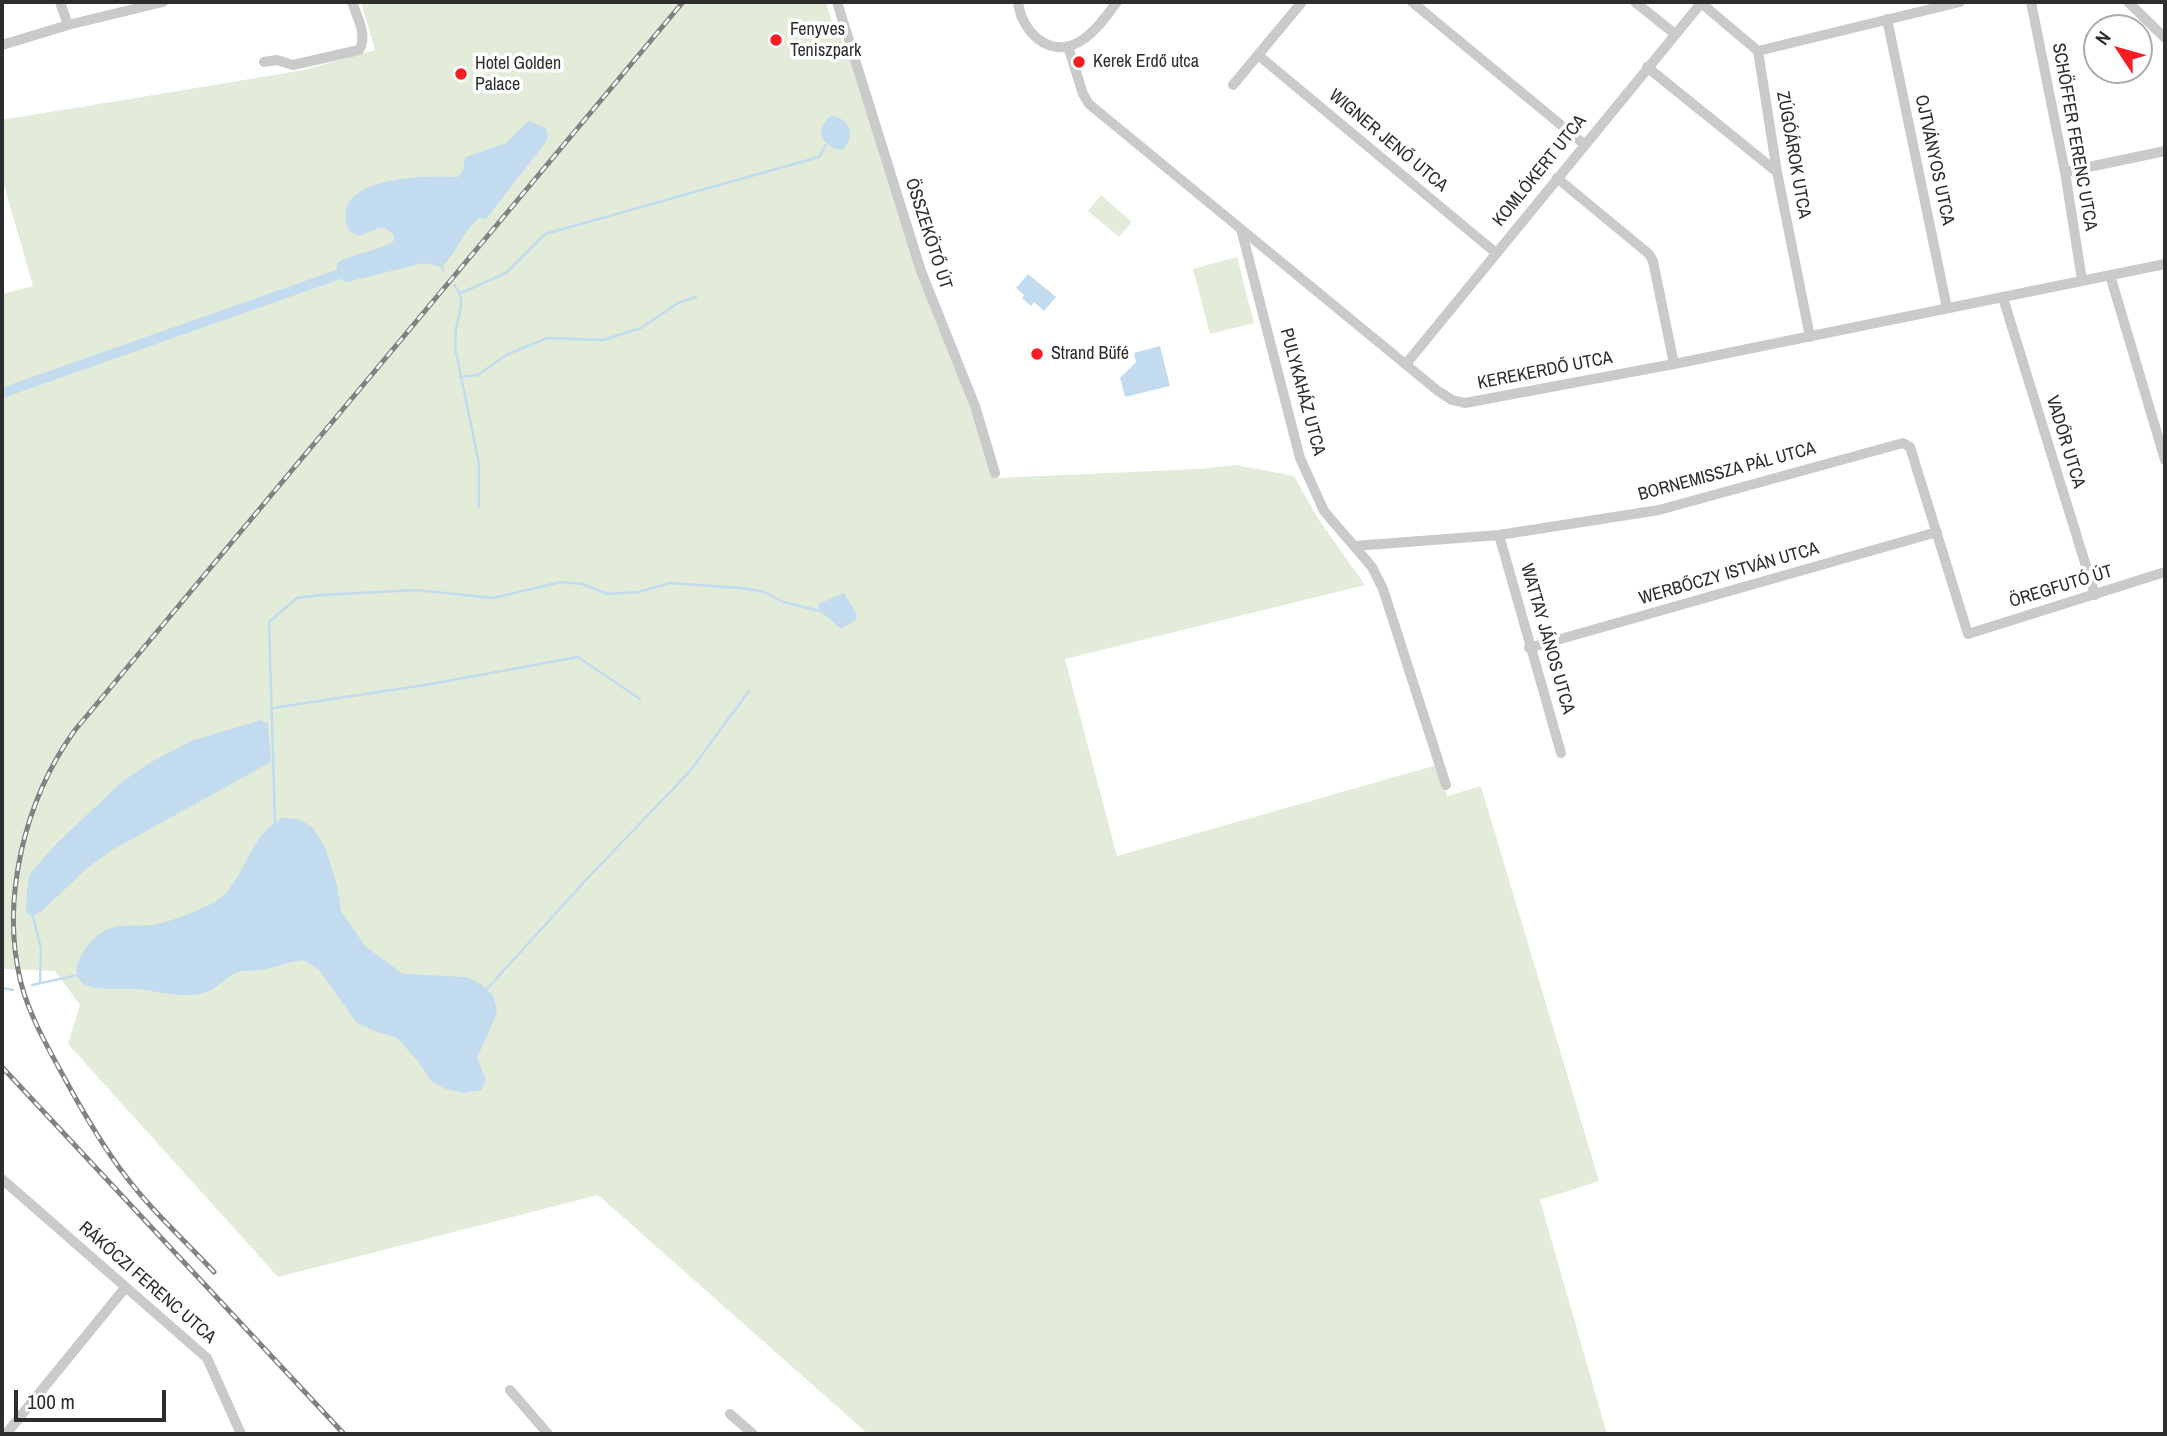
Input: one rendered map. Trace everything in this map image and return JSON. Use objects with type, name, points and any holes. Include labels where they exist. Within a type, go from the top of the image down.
[{"type":"street","points":[[60,2],[68,25]]},
{"type":"street","points":[[2,45],[68,25],[163,2]]},
{"type":"street","points":[[264,62],[277,60],[293,65],[359,50],[363,41],[362,32],[352,2]]},
{"type":"street","points":[[837,4],[850,2]]},
{"type":"street","points":[[1018,2],[1023,22],[1031,34],[1049,46],[1068,46],[1088,36],[1117,2]]},
{"type":"street","points":[[1233,85],[1302,2]]},
{"type":"street","points":[[1412,2],[1584,144]]},
{"type":"street","points":[[1635,2],[1675,34]]},
{"type":"street","points":[[1701,2],[1758,51],[1887,19],[1919,6],[1960,2]]},
{"type":"street","name":"KOMLÓKERT UTCA","points":[[1406,364],[1701,2]]},
{"type":"street","name":"SCHÖFFER FERENC UTCA","points":[[2031,2],[2082,280]]},
{"type":"street","points":[[2128,2],[2165,38]]},
{"type":"street","name":"ÖSSZEKÖTŐ ÚT","points":[[837,4],[921,271],[975,406],[995,473]]},
{"type":"street","name":"OJTVÁNYOS UTCA","points":[[1887,19],[1947,308]]},
{"type":"street","name":"KEREKERDŐ UTCA","points":[[1068,46],[1089,104],[1438,391],[1452,400],[1465,403],[1810,337],[2165,264]]},
{"type":"street","name":"ZÚGÓÁROK UTCA","points":[[1758,51],[1777,172],[1810,337]]},
{"type":"street","name":"WIGNER JENŐ UTCA","points":[[1258,55],[1496,253]]},
{"type":"street","points":[[1647,67],[1777,172]]},
{"type":"street","points":[[2064,172],[2165,151]]},
{"type":"street","points":[[1558,178],[1649,254],[1653,261],[1674,364]]},
{"type":"street","name":"PULYKAHÁZ UTCA","points":[[1241,229],[1300,458],[1324,511],[1372,567],[1384,589],[1446,785]]},
{"type":"street","points":[[2110,275],[2165,460]]},
{"type":"street","name":"VADŐR UTCA","points":[[2003,298],[2095,595]]},
{"type":"street","name":"BORNEMISSZA PÁL UTCA","points":[[1354,546],[1499,535],[1660,510],[1903,443],[1910,447],[1968,634]]},
{"type":"street","name":"WERBŐCZY ISTVÁN UTCA","points":[[1529,648],[1937,532]]},
{"type":"street","name":"WATTAY JÁNOS UTCA","points":[[1499,535],[1561,753]]},
{"type":"street","name":"ÖREGFUTÓ ÚT","points":[[1968,634],[2165,572]]},
{"type":"street","name":"RÁKÓCZI FERENC UTCA","points":[[2,1179],[207,1358],[241,1434]]},
{"type":"street","points":[[6,1434],[125,1288]]},
{"type":"street","points":[[510,1390],[548,1434]]},
{"type":"street","points":[[730,1414],[752,1434]]},
{"type":"green space","points":[[361,2],[826,2],[831,19],[866,89],[890,176],[996,478],[1236,465],[1294,476],[1317,517],[1365,585],[1065,659],[1117,856],[1437,765],[1447,796],[1481,786],[1599,1181],[1540,1200],[1607,1434],[868,1434],[598,1195],[278,1277],[68,1044],[80,1005],[55,971],[2,969],[2,294],[33,286],[2,178],[2,120],[304,70],[375,50]]},
{"type":"green space","points":[[1101,195],[1132,222],[1119,237],[1088,211]]},
{"type":"green space","points":[[1237,257],[1254,323],[1210,334],[1193,269]]},
{"type":"water","points":[[831,116],[843,120],[849,128],[849,139],[843,150],[830,146],[823,138],[822,127]]},
{"type":"water","points":[[529,121],[546,128],[548,136],[545,143],[486,219],[479,218],[469,229],[442,267],[424,263],[347,282],[337,275],[337,263],[385,246],[394,240],[394,235],[385,228],[359,236],[349,231],[345,213],[351,199],[364,189],[382,183],[424,177],[458,177],[464,169],[466,157],[506,143]]},
{"type":"water","points":[[1028,274],[1056,297],[1044,311],[1034,302],[1031,306],[1016,288]]},
{"type":"water","points":[[1160,346],[1170,386],[1125,397],[1120,378],[1136,362],[1134,353]]},
{"type":"water","points":[[844,593],[857,615],[856,620],[841,629],[820,611],[818,604]]},
{"type":"water","points":[[261,720],[268,723],[271,762],[112,850],[86,869],[42,911],[33,916],[26,913],[29,877],[33,870],[56,844],[123,781],[191,741]]},
{"type":"water","points":[[282,818],[299,819],[313,828],[325,847],[337,885],[341,911],[365,946],[403,974],[467,977],[482,985],[494,997],[497,1013],[477,1058],[486,1080],[481,1090],[463,1093],[443,1088],[430,1080],[418,1061],[396,1037],[376,1032],[356,1022],[319,970],[303,960],[262,970],[241,971],[209,991],[195,995],[136,989],[104,989],[84,984],[78,978],[77,969],[85,948],[102,932],[117,927],[153,925],[168,921],[213,903],[224,895],[260,838]]},
{"type":"waterway","points":[[461,293],[506,273],[545,234],[819,157],[826,145]]},
{"type":"waterway","points":[[442,267],[443,271]]},
{"type":"waterway","points":[[2,393],[337,275]]},
{"type":"waterway","points":[[454,285],[461,301],[455,347],[479,464],[479,507]]},
{"type":"waterway","points":[[460,377],[478,375],[506,355],[547,338],[603,340],[641,328],[678,303],[696,297]]},
{"type":"waterway","points":[[275,823],[269,622],[297,598],[416,590],[493,598],[561,582],[582,584],[608,594],[639,592],[670,583],[765,592],[783,602],[820,611]]},
{"type":"waterway","points":[[273,708],[431,684],[578,657],[640,699]]},
{"type":"waterway","points":[[486,990],[690,771],[749,691]]},
{"type":"waterway","points":[[33,916],[41,949],[40,983]]},
{"type":"waterway","points":[[32,985],[78,975]]},
{"type":"waterway","points":[[2,988],[13,990]]},
{"type":"railway","points":[[214,1272],[145,1200],[116,1163],[79,1104],[29,1008],[15,951],[14,918],[21,851],[30,818],[57,757],[75,730],[683,2]]},
{"type":"railway","points":[[2,1067],[344,1434]]},
{"type":"place","name":"Fenyves Teniszpark","points":[[776,40]]},
{"type":"place","name":"Kerek Erdő utca","points":[[1079,62]]},
{"type":"place","name":"Hotel Golden Palace","points":[[461,74]]},
{"type":"place","name":"Strand Büfé","points":[[1037,354]]}]
